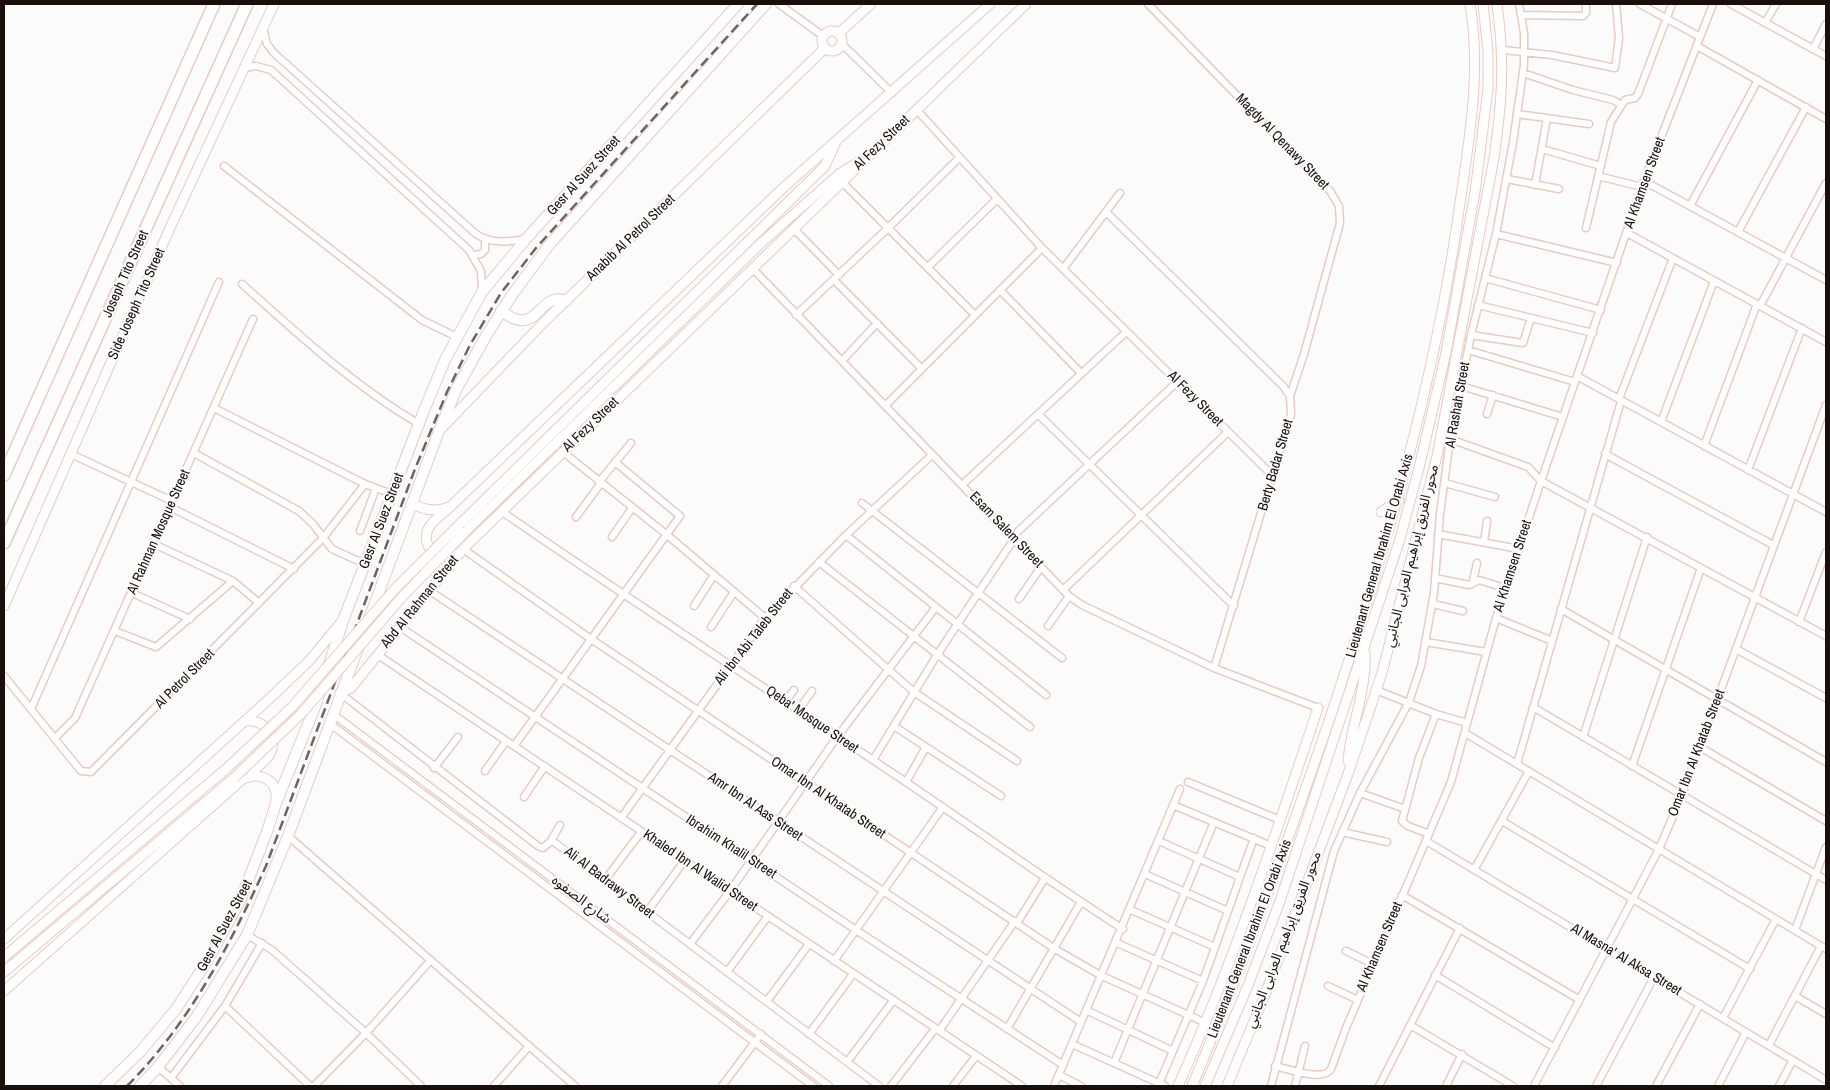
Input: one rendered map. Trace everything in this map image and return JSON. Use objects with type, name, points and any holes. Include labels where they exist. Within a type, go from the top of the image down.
[{"type":"highway","points":[[4,475],[214,4]]},
{"type":"highway","name":"Joseph Tito Street","points":[[4,544],[247,4]]},
{"type":"main road","name":"Side Joseph Tito Street","points":[[4,606],[169,230],[274,4]]},
{"type":"main road","name":"Gesr Al Suez Street","points":[[140,1086],[158,1067],[215,989],[247,935],[288,836],[439,431],[458,388],[501,311],[549,245],[766,4]]},
{"type":"main road","points":[[839,33],[871,4]]},
{"type":"main road","points":[[463,549],[456,555],[440,556],[432,551],[427,542],[430,527],[783,188],[990,4]]},
{"type":"main road","points":[[916,110],[1026,4]]},
{"type":"main road","name":"Lieutenant General Ibrahim El Orabi Axis","points":[[1192,1086],[1270,894],[1356,641],[1399,500],[1438,335],[1454,246],[1475,90],[1476,54],[1470,4]]},
{"type":"main road","name":"Lieutenant General Ibrahim El Orabi Axis","points":[[1205,1086],[1247,988],[1280,901],[1399,542],[1420,468],[1451,328],[1475,192],[1487,96],[1488,52],[1483,4]]},
{"type":"main road","name":"محور الفريق إبراهيم العرابى الجانبي","points":[[1227,1086],[1264,997],[1348,774],[1376,690],[1437,456],[1494,158],[1503,93],[1503,50],[1497,4]]},
{"type":"main road","name":"Gesr Al Suez Street","points":[[105,1086],[160,1030],[192,986],[232,918],[250,879],[276,803],[315,707],[344,618],[419,424],[457,337],[482,292],[526,239],[734,6]]},
{"type":"main road","points":[[831,30],[839,33],[842,44],[833,51],[825,48],[822,43],[824,36],[831,30]]},
{"type":"main road","name":"Anabib Al Petrol Street","points":[[439,431],[566,302],[825,48]]},
{"type":"main road","name":"Al Fezy Street","points":[[501,511],[916,110]]},
{"type":"main road","points":[[4,957],[226,769],[292,707],[394,590],[460,523],[825,166],[836,142]]},
{"type":"main road","points":[[4,991],[238,778],[302,713],[384,617],[466,532],[760,244],[844,170],[864,159]]},
{"type":"main road","points":[[501,311],[517,320],[525,320],[550,301],[558,299],[566,302]]},
{"type":"main road","points":[[1382,512],[1399,500]]},
{"type":"main road","points":[[412,503],[427,510],[439,510],[450,507]]},
{"type":"main road","name":"Abd Al Rahman Street","points":[[340,693],[352,688],[463,549],[501,511]]},
{"type":"main road","points":[[4,939],[309,661],[344,618]]},
{"type":"main road","points":[[1348,774],[1352,731],[1363,690],[1364,646]]},
{"type":"main road","points":[[1178,1086],[1206,1023],[1271,846],[1318,708]]},
{"type":"main road","points":[[4,972],[238,778],[266,759],[273,743],[272,734],[259,722],[245,721]]},
{"type":"main road","points":[[238,778],[256,775],[268,779],[276,790],[276,803]]},
{"type":"main road","points":[[250,879],[261,879],[268,886]]},
{"type":"main road","points":[[1206,1023],[1217,1028]]},
{"type":"street","points":[[779,4],[824,36]]},
{"type":"street","name":"Magdy Al Qenawy Street","points":[[1148,4],[1330,192],[1339,206],[1340,223],[1304,354],[1290,396]]},
{"type":"street","name":"Al Rashah Street","points":[[1271,1086],[1334,851],[1360,793],[1409,702],[1426,642],[1433,604],[1438,534],[1450,439],[1471,335],[1496,234],[1507,179],[1523,73],[1522,15],[1519,4]]},
{"type":"street","points":[[1522,15],[1581,16],[1586,13],[1586,4]]},
{"type":"street","points":[[1503,50],[1566,58],[1613,69],[1617,64],[1619,38],[1616,4]]},
{"type":"street","points":[[1640,4],[1700,37]]},
{"type":"street","points":[[1586,228],[1611,122],[1620,105],[1625,100],[1635,98],[1638,94],[1672,4]]},
{"type":"street","name":"Al Khamsen Street","points":[[1275,1066],[1320,1076],[1329,1073],[1402,895],[1452,782],[1505,588],[1643,184],[1712,4]]},
{"type":"street","points":[[1731,4],[1826,56]]},
{"type":"street","points":[[1765,23],[1776,4]]},
{"type":"street","points":[[1813,49],[1826,24]]},
{"type":"street","points":[[263,28],[270,48],[282,61],[476,234],[485,239],[505,242],[526,239]]},
{"type":"street","points":[[842,44],[892,93]]},
{"type":"street","points":[[1697,46],[1826,119]]},
{"type":"street","points":[[270,70],[274,63],[282,61]]},
{"type":"street","points":[[244,68],[256,66],[270,70],[473,255],[481,272],[482,292]]},
{"type":"street","points":[[1523,73],[1573,90],[1613,100],[1620,105]]},
{"type":"street","points":[[1690,206],[1758,80]]},
{"type":"street","points":[[1738,232],[1806,107]]},
{"type":"street","name":"Al Fezy Street","points":[[916,110],[1042,248],[1274,476]]},
{"type":"street","points":[[1517,114],[1590,124]]},
{"type":"street","points":[[1535,185],[1547,118]]},
{"type":"street","points":[[1542,149],[1601,166]]},
{"type":"street","points":[[796,315],[959,158]]},
{"type":"street","points":[[224,166],[422,320],[457,337]]},
{"type":"street","points":[[1598,176],[1643,184],[1690,206],[1826,280]]},
{"type":"street","points":[[1507,179],[1560,189]]},
{"type":"street","points":[[842,182],[976,315]]},
{"type":"street","points":[[1704,446],[1759,305],[1826,183]]},
{"type":"street","points":[[1063,269],[1120,193]]},
{"type":"street","points":[[928,267],[997,199]]},
{"type":"street","points":[[1106,212],[1283,386],[1290,396]]},
{"type":"street","points":[[794,229],[877,324],[922,369]]},
{"type":"street","points":[[1496,234],[1617,263]]},
{"type":"street","points":[[1627,234],[1826,342]]},
{"type":"street","points":[[473,255],[478,255],[485,250],[485,239]]},
{"type":"street","points":[[886,405],[1042,248]]},
{"type":"street","points":[[1517,764],[1620,400],[1672,258]]},
{"type":"street","name":"Esam Salem Street","points":[[753,269],[1069,596],[1082,605],[1214,668],[1318,708]]},
{"type":"street","points":[[1485,278],[1601,310]]},
{"type":"street","points":[[1661,422],[1714,281]]},
{"type":"street","points":[[31,709],[219,282]]},
{"type":"street","points":[[242,284],[338,369],[387,405],[419,424]]},
{"type":"street","points":[[1000,290],[1082,372]]},
{"type":"street","points":[[1478,305],[1593,333]]},
{"type":"street","points":[[1471,335],[1523,343],[1531,318]]},
{"type":"street","name":"Al Rahman Mosque Street","points":[[54,738],[75,718],[132,594],[253,319]]},
{"type":"street","points":[[842,361],[877,324]]},
{"type":"street","points":[[1748,470],[1802,328]]},
{"type":"street","points":[[962,485],[1126,332]]},
{"type":"street","points":[[1468,350],[1576,379],[1620,400],[1826,512]]},
{"type":"street","points":[[873,760],[937,655],[1013,538],[1177,382]]},
{"type":"street","points":[[1461,386],[1563,417]]},
{"type":"street","points":[[1488,414],[1493,395]]},
{"type":"street","name":"Berty Badar Street","points":[[1214,668],[1274,476],[1292,408],[1290,396]]},
{"type":"street","name":"Omar Ibn Al Khatab Street","points":[[1534,1086],[1608,949],[1659,849],[1682,795],[1826,405]]},
{"type":"street","points":[[214,408],[365,484],[392,494]]},
{"type":"street","points":[[1038,414],[1234,606]]},
{"type":"street","points":[[1063,590],[1228,432]]},
{"type":"street","points":[[1450,439],[1528,467],[1541,481],[1826,636]]},
{"type":"street","points":[[576,517],[630,443]]},
{"type":"street","points":[[563,452],[666,534],[765,618]]},
{"type":"street","points":[[194,453],[300,511],[338,553],[365,564]]},
{"type":"street","points":[[71,454],[131,482],[294,569]]},
{"type":"street","points":[[1605,454],[1773,545]]},
{"type":"street","name":"Ali Ibn Abi Taleb Street","points":[[621,818],[765,618],[818,562],[932,455]]},
{"type":"street","points":[[514,746],[680,514],[615,462]]},
{"type":"street","points":[[1445,482],[1495,497]]},
{"type":"street","name":"Al Petrol Street","points":[[4,676],[81,771],[91,772],[294,569],[323,538],[365,484]]},
{"type":"street","points":[[360,531],[376,488]]},
{"type":"street","points":[[862,503],[1062,658]]},
{"type":"street","points":[[612,537],[632,508]]},
{"type":"street","name":"Qeba' Mosque Street","points":[[501,511],[622,595],[873,760],[1123,929]]},
{"type":"street","points":[[1484,542],[1487,521]]},
{"type":"street","points":[[1438,534],[1519,549]]},
{"type":"street","points":[[846,535],[1046,694]]},
{"type":"street","points":[[1583,737],[1647,537]]},
{"type":"street","points":[[154,544],[233,581],[259,603]]},
{"type":"street","name":"Omar Ibn Al Khatab Street","points":[[463,549],[591,639],[1055,949],[1142,996],[1206,1023]]},
{"type":"street","points":[[1799,622],[1826,552]]},
{"type":"street","points":[[818,562],[1030,727]]},
{"type":"street","points":[[1473,582],[1477,563]]},
{"type":"street","points":[[1019,599],[1041,567]]},
{"type":"street","points":[[1632,766],[1701,568]]},
{"type":"street","points":[[694,606],[714,575]]},
{"type":"street","points":[[1436,578],[1469,586],[1479,580],[1505,588]]},
{"type":"street","points":[[115,631],[156,647],[233,581]]},
{"type":"street","points":[[794,586],[914,692],[1017,761]]},
{"type":"street","name":"Amr Ibn Al Aas Street","points":[[430,591],[1081,1022]]},
{"type":"street","points":[[711,627],[734,592]]},
{"type":"street","points":[[132,594],[190,619]]},
{"type":"street","points":[[1048,626],[1069,596]]},
{"type":"street","points":[[1433,604],[1463,611]]},
{"type":"street","points":[[690,944],[730,891],[837,737],[936,607]]},
{"type":"street","points":[[1561,609],[1826,762]]},
{"type":"street","points":[[1496,618],[1552,640]]},
{"type":"street","name":"Ibrahim Khalil Street","points":[[400,627],[961,1000],[1063,1065]]},
{"type":"street","points":[[1426,642],[1486,652]]},
{"type":"street","points":[[1736,649],[1826,698]]},
{"type":"street","name":"Khaled Ibn Al Walid Street","points":[[378,655],[1020,1086]]},
{"type":"street","points":[[785,702],[794,690]]},
{"type":"street","points":[[1376,690],[1436,714],[1467,722]]},
{"type":"street","points":[[798,711],[812,691]]},
{"type":"street","name":"Ali Al Badrawy Street","points":[[340,693],[434,768],[538,846],[543,848],[551,841],[879,1086]]},
{"type":"street","points":[[1533,707],[1826,880]]},
{"type":"street","points":[[1429,834],[1404,825],[1402,822],[1419,758],[1436,714]]},
{"type":"street","name":"شارع الصفوه","points":[[331,718],[357,732],[829,1086]]},
{"type":"street","name":"شارع الصفوه","points":[[331,718],[351,739],[813,1086]]},
{"type":"street","points":[[894,726],[1001,796]]},
{"type":"street","points":[[351,739],[357,732]]},
{"type":"street","points":[[1465,733],[1824,947],[1769,1045]]},
{"type":"street","points":[[434,768],[458,738]]},
{"type":"street","points":[[485,771],[506,741]]},
{"type":"street","points":[[906,782],[926,747]]},
{"type":"street","points":[[1700,747],[1826,821]]},
{"type":"street","points":[[524,797],[545,766]]},
{"type":"street","points":[[1474,870],[1529,771]]},
{"type":"street","points":[[1188,782],[1280,820]]},
{"type":"street","points":[[1054,1086],[1100,975],[1123,929],[1180,790]]},
{"type":"street","points":[[1360,793],[1405,809]]},
{"type":"street","points":[[1173,805],[1271,846]]},
{"type":"street","points":[[834,962],[943,807]]},
{"type":"street","points":[[1502,821],[1750,969]]},
{"type":"street","points":[[1114,1063],[1214,822]]},
{"type":"street","points":[[551,841],[560,825]]},
{"type":"street","points":[[605,880],[641,832]]},
{"type":"street","points":[[1342,832],[1387,842]]},
{"type":"street","points":[[288,836],[575,1086]]},
{"type":"street","points":[[1072,1044],[1161,1085],[1173,1051],[1203,981],[1254,838]]},
{"type":"street","points":[[1159,841],[1240,877]]},
{"type":"street","name":"Al Masna' Al Aksa Street","points":[[1426,841],[1826,1080]]},
{"type":"street","points":[[1795,930],[1826,847]]},
{"type":"street","points":[[647,912],[685,860]]},
{"type":"street","points":[[1145,874],[1228,911]]},
{"type":"street","points":[[891,1086],[961,1000],[1045,878]]},
{"type":"street","points":[[1402,895],[1580,1000]]},
{"type":"street","points":[[1007,1029],[1081,902]]},
{"type":"street","points":[[1131,910],[1215,947]]},
{"type":"street","points":[[727,972],[768,916]]},
{"type":"street","points":[[1723,1018],[1776,919]]},
{"type":"street","points":[[1379,1086],[1460,928]]},
{"type":"street","points":[[247,935],[262,943],[366,1033],[421,1086]]},
{"type":"street","points":[[1117,942],[1203,981]]},
{"type":"street","points":[[171,1078],[225,1006],[262,943]]},
{"type":"street","points":[[767,1001],[809,944]]},
{"type":"street","points":[[1346,951],[1373,964]]},
{"type":"street","points":[[225,1006],[312,1086],[366,1033],[430,961]]},
{"type":"street","points":[[809,1034],[853,974]]},
{"type":"street","points":[[1435,975],[1555,1048]]},
{"type":"street","points":[[1596,1086],[1654,977]]},
{"type":"street","points":[[1328,986],[1358,1000]]},
{"type":"street","points":[[1795,996],[1826,1014]]},
{"type":"street","points":[[847,1062],[893,1001]]},
{"type":"street","points":[[1656,1086],[1700,1004]]},
{"type":"street","points":[[1086,1010],[1173,1051]]},
{"type":"street","points":[[1410,1025],[1462,1054],[1513,1086]]},
{"type":"street","points":[[1718,1086],[1746,1032]]},
{"type":"street","points":[[722,1086],[761,1034]]},
{"type":"street","points":[[494,1086],[529,1046]]},
{"type":"street","points":[[1295,1086],[1305,1046]]},
{"type":"street","points":[[1446,1086],[1462,1054]]},
{"type":"street","points":[[953,1086],[976,1056]]},
{"type":"street","points":[[1779,1086],[1793,1060]]},
{"type":"street","points":[[158,1067],[180,1086]]},
{"type":"street","points":[[1059,1075],[1081,1086]]},
{"type":"railway","points":[[127,1086],[170,1037],[189,1010],[223,954],[266,866],[415,469],[447,392],[470,345],[501,293],[536,248],[757,4]]}]
